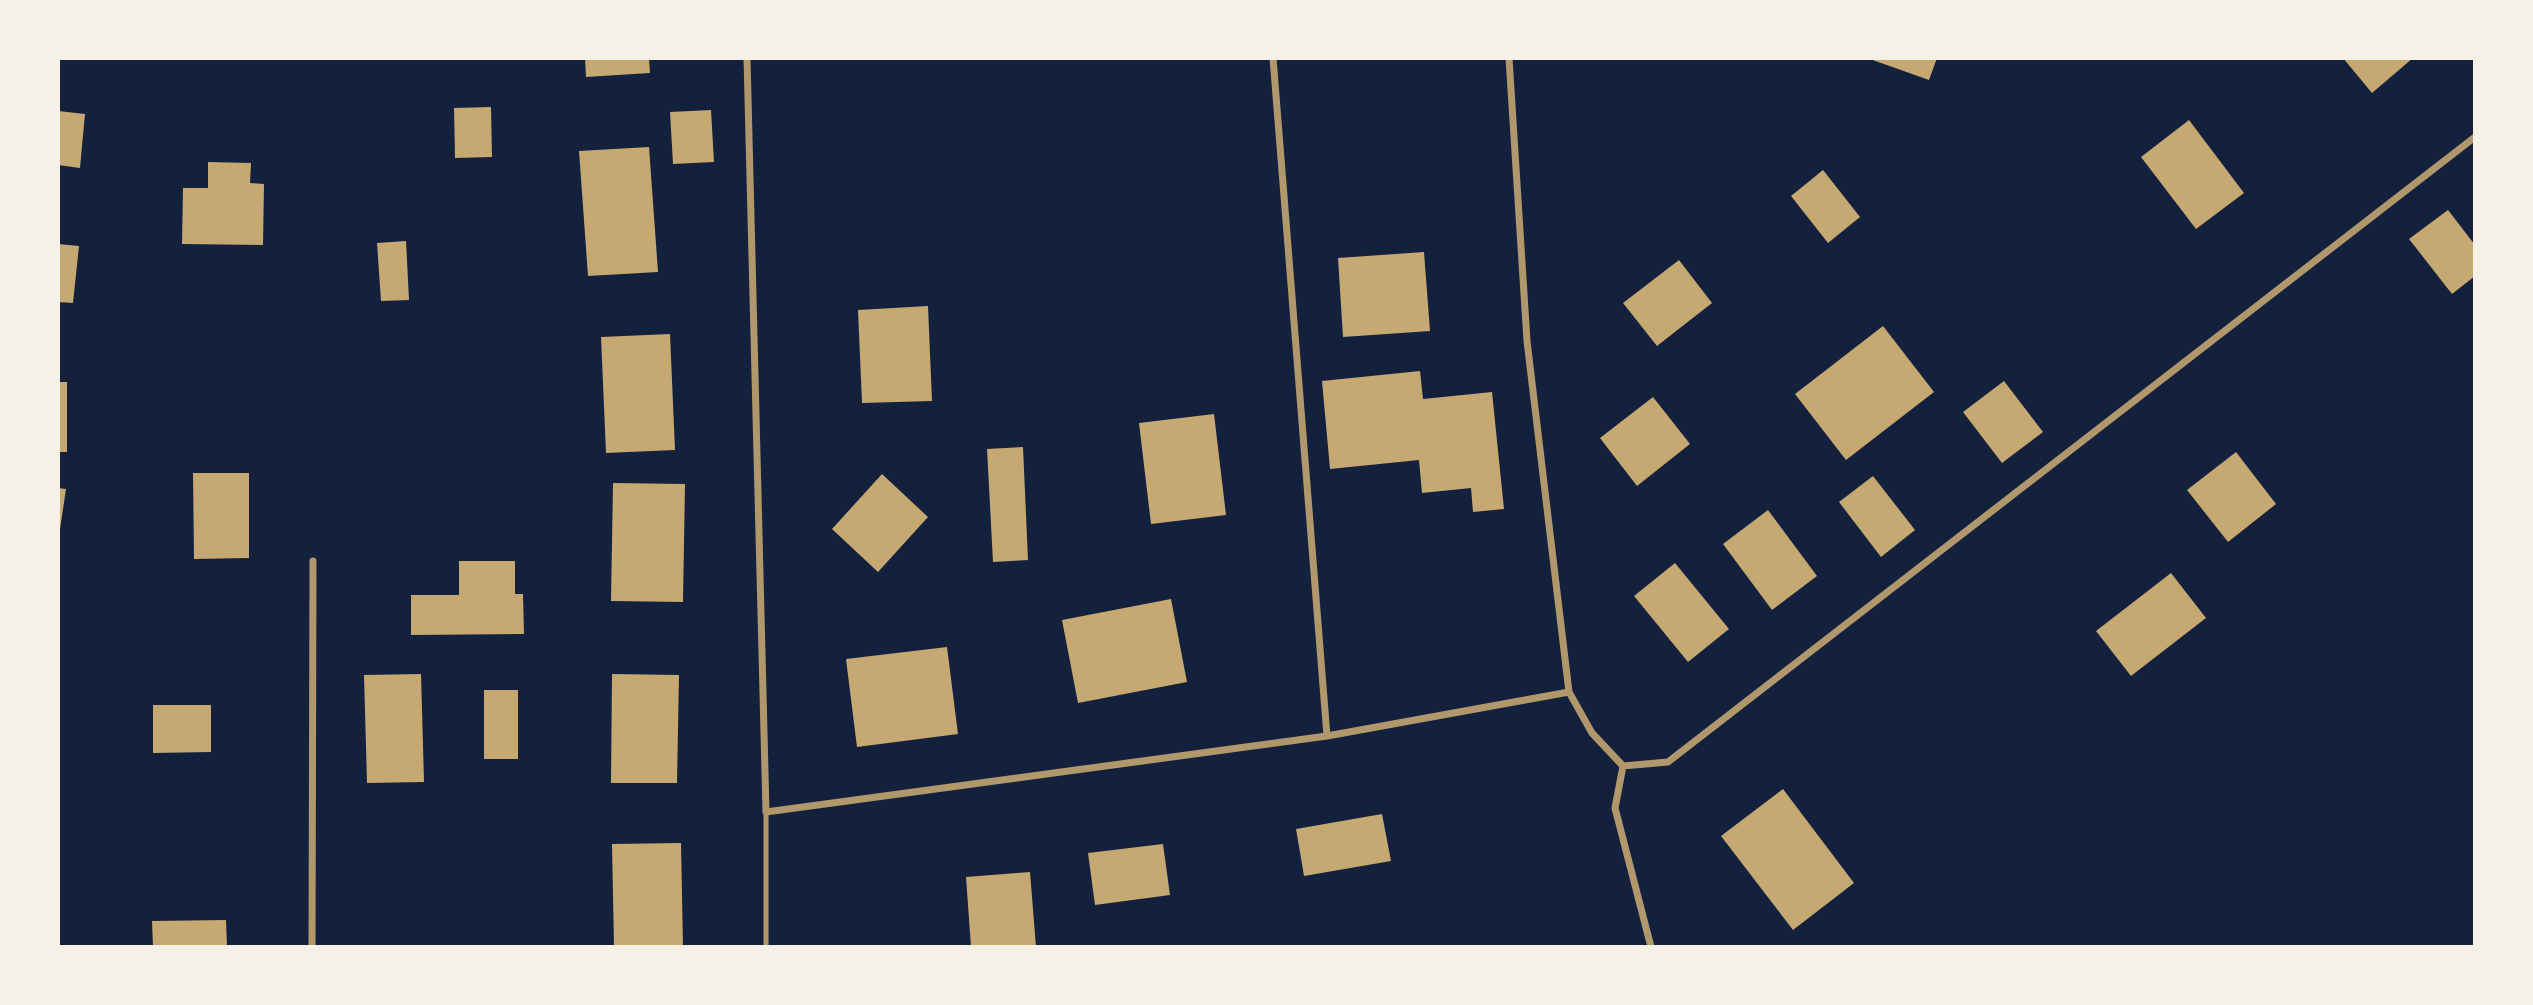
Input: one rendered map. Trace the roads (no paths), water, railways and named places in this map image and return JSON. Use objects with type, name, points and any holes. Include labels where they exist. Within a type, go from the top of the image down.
[{"type":"street","points":[[747,58],[766,812],[1328,736],[1569,692]]},
{"type":"street","points":[[1273,58],[1328,736]]},
{"type":"street","points":[[1509,58],[1527,341],[1569,692],[1592,733],[1623,766]]},
{"type":"street","points":[[1623,766],[1668,762],[2475,137]]},
{"type":"street","points":[[312,947],[313,561]]},
{"type":"street","points":[[1623,766],[1615,808],[1651,947]]},
{"type":"lane","points":[[766,812],[766,947]]}]
